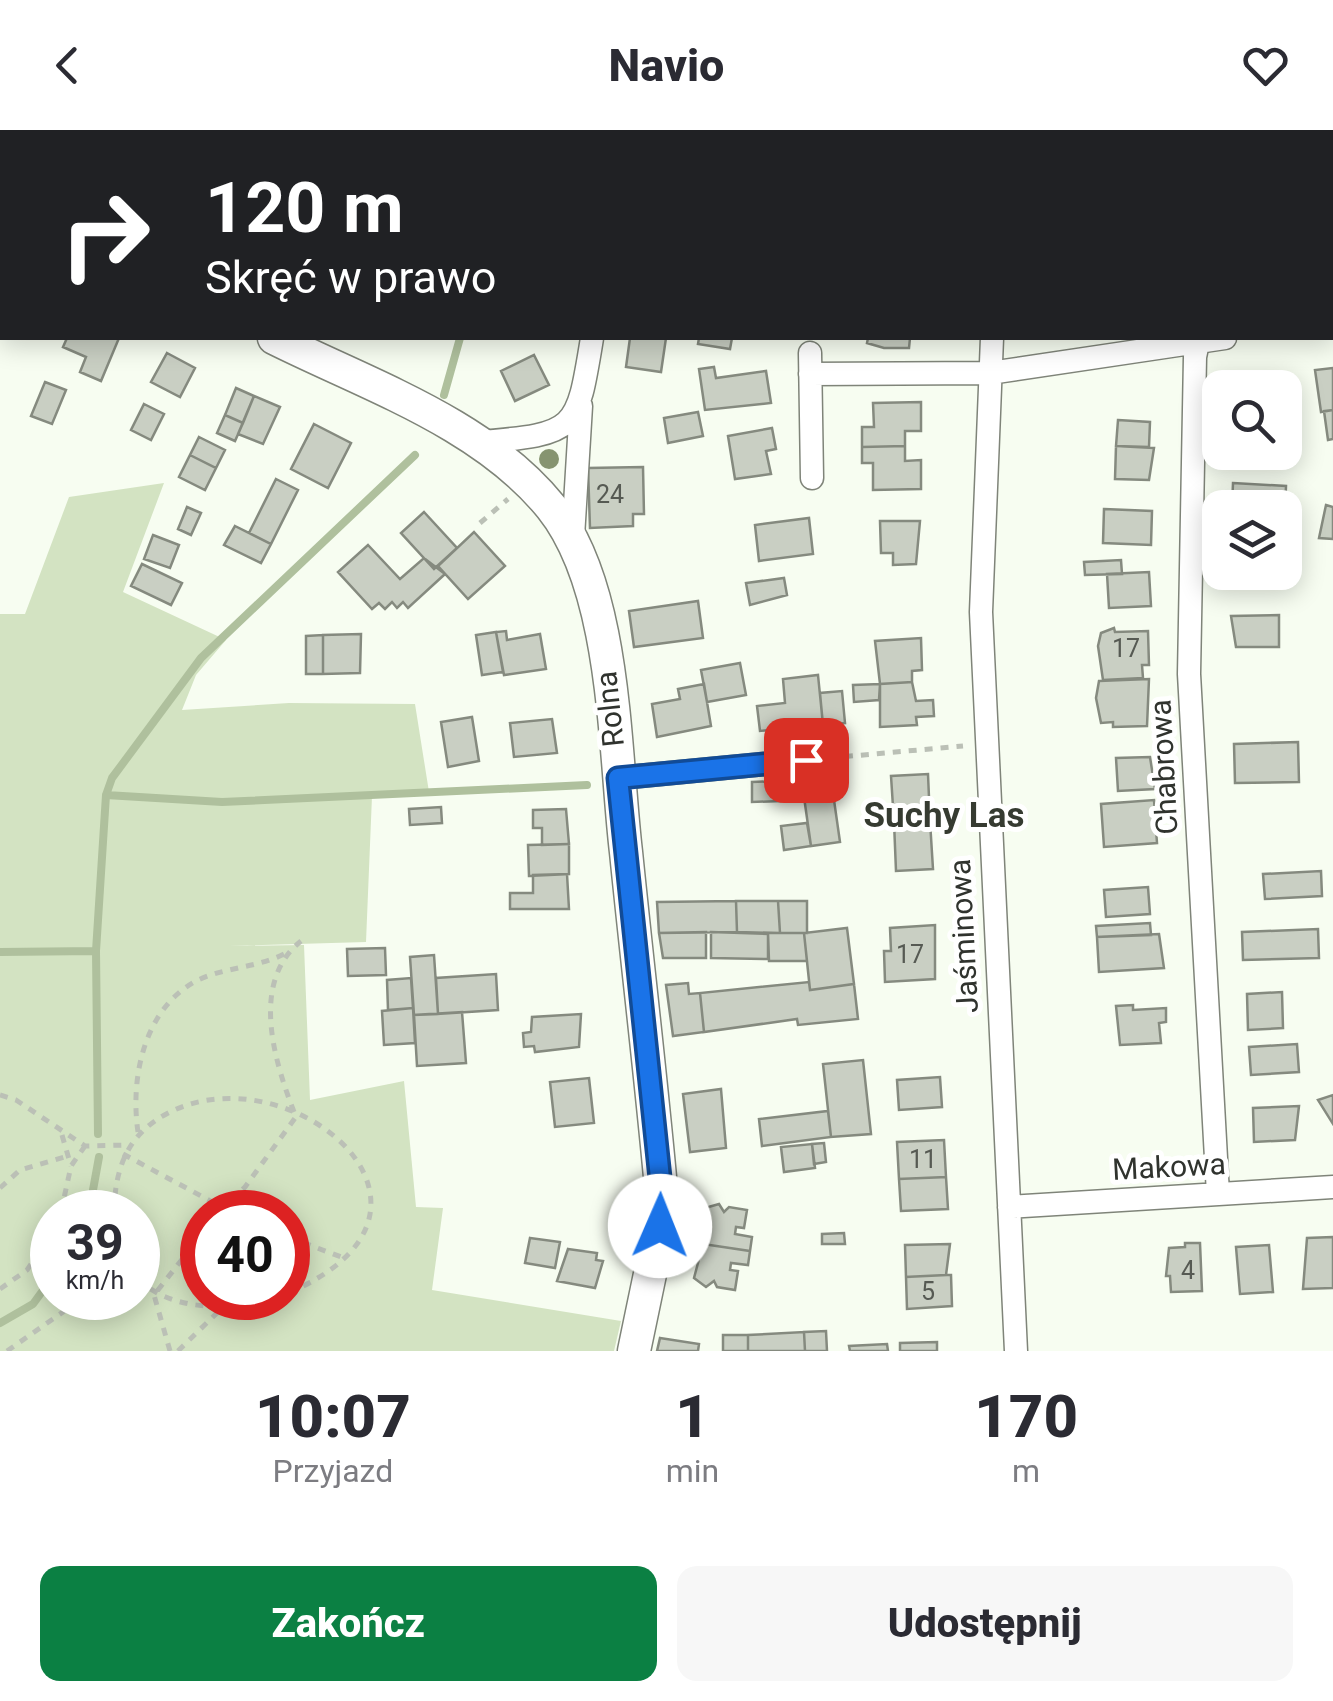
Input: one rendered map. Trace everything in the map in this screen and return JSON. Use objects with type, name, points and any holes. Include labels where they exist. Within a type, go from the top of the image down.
[{"type":"street","name":"Rolna","points":[[278,340],[480,442],[543,498],[574,545]]},
{"type":"street","name":"Rolna","points":[[592,340],[572,505],[574,545],[602,640],[661,1203],[634,1351]]},
{"type":"street","name":"Jaśminowa","points":[[992,340],[981,612],[1016,1351]]},
{"type":"street","points":[[812,478],[810,364],[990,373],[1199,340]]},
{"type":"street","name":"Chabrowa","points":[[1199,340],[1189,674],[1218,1194]]},
{"type":"street","points":[[480,442],[541,435],[562,427],[581,406]]},
{"type":"street","points":[[618,778],[806,760]]},
{"type":"street","name":"Makowa","points":[[1008,1207],[1333,1187]]},
{"type":"path","points":[[806,760],[964,746]]},
{"type":"path","points":[[138,1133],[136,1085],[147,1039],[158,1017],[198,980],[265,964],[301,941]]},
{"type":"path","points":[[286,954],[276,973],[271,1006],[274,1046],[296,1113]]},
{"type":"path","points":[[265,964],[276,973]]},
{"type":"path","points":[[0,1095],[45,1118],[62,1134],[85,1146],[129,1145]]},
{"type":"path","points":[[117,1190],[123,1154],[138,1133],[156,1119],[210,1098],[236,1098],[296,1113],[346,1146],[365,1172],[371,1192],[369,1226],[344,1258],[322,1278],[310,1283]]},
{"type":"path","points":[[243,1190],[296,1113]]},
{"type":"path","points":[[62,1134],[70,1166],[65,1190]]},
{"type":"path","points":[[70,1166],[85,1146]]},
{"type":"path","points":[[123,1154],[185,1190]]},
{"type":"path","points":[[0,1188],[20,1170],[68,1156]]},
{"type":"path","points":[[310,1245],[344,1258]]},
{"type":"path","points":[[160,1287],[180,1262]]},
{"type":"path","points":[[0,1289],[30,1267]]},
{"type":"path","points":[[160,1316],[170,1351]]},
{"type":"path","points":[[7,1351],[52,1320]]},
{"type":"path","points":[[178,1351],[210,1320]]},
{"type":"green space","points":[[164,483],[123,592],[226,640],[196,675],[182,710],[289,703],[415,704],[429,792],[372,796],[366,942],[229,946],[304,945],[310,1100],[404,1081],[416,1207],[443,1208],[432,1290],[621,1321],[614,1351],[0,1351],[0,614],[25,614],[69,497]]},
{"type":"building","points":[[66,340],[118,340],[101,381],[80,372],[86,357],[63,347]]},
{"type":"building","points":[[630,340],[666,340],[661,372],[626,367]]},
{"type":"building","points":[[699,340],[732,340],[730,349],[698,344]]},
{"type":"building","points":[[868,340],[910,340],[909,348],[867,343]]},
{"type":"building","points":[[167,353],[195,368],[180,397],[151,382]]},
{"type":"building","points":[[534,355],[549,385],[515,401],[501,371]]},
{"type":"building","points":[[714,367],[716,378],[766,371],[771,403],[705,410],[699,369]]},
{"type":"building","points":[[1333,368],[1333,410],[1321,412],[1315,370]]},
{"type":"building","points":[[45,382],[66,390],[52,424],[31,416]]},
{"type":"building","points":[[236,388],[254,396],[243,423],[225,415]]},
{"type":"building","points":[[254,396],[280,407],[263,444],[238,434]]},
{"type":"building","points":[[921,402],[921,431],[905,431],[905,446],[862,447],[862,427],[874,427],[873,403]]},
{"type":"building","points":[[144,404],[164,414],[151,440],[131,430]]},
{"type":"building","points":[[1333,410],[1333,439],[1328,440],[1324,411]]},
{"type":"building","points":[[698,412],[703,436],[668,443],[664,418]]},
{"type":"building","points":[[225,415],[243,423],[235,441],[217,433]]},
{"type":"building","points":[[1118,420],[1150,422],[1149,447],[1116,446]]},
{"type":"building","points":[[314,424],[351,443],[328,488],[291,469]]},
{"type":"building","points":[[772,428],[776,449],[766,451],[771,474],[735,479],[728,436]]},
{"type":"building","points":[[199,437],[225,450],[216,468],[190,455]]},
{"type":"building","points":[[905,446],[905,461],[921,460],[921,489],[873,490],[873,463],[862,463],[862,447]]},
{"type":"building","points":[[1116,446],[1154,448],[1149,480],[1115,479]]},
{"type":"building","points":[[190,455],[216,468],[205,490],[179,477]]},
{"type":"building","points":[[643,467],[644,514],[633,514],[633,526],[590,528],[588,468]]},
{"type":"building","points":[[276,479],[298,490],[271,544],[249,533]]},
{"type":"building","points":[[1233,483],[1286,486],[1286,490],[1233,490]]},
{"type":"building","points":[[1326,505],[1333,507],[1333,539],[1319,538]]},
{"type":"building","points":[[187,507],[201,513],[191,535],[178,529]]},
{"type":"building","points":[[1104,509],[1152,511],[1151,545],[1103,543]]},
{"type":"building","points":[[424,512],[457,548],[434,569],[401,533]]},
{"type":"building","points":[[809,518],[813,554],[759,561],[755,525]]},
{"type":"building","points":[[880,521],[920,521],[916,564],[893,565],[893,553],[881,553]]},
{"type":"building","points":[[235,526],[271,544],[261,563],[224,545]]},
{"type":"building","points":[[474,532],[505,566],[468,599],[438,566]]},
{"type":"building","points":[[153,535],[179,545],[170,568],[144,559]]},
{"type":"building","points":[[368,545],[400,579],[424,558],[445,574],[408,608],[403,602],[397,608],[392,602],[385,609],[379,603],[372,609],[338,572]]},
{"type":"building","points":[[1121,560],[1122,574],[1085,575],[1084,562]]},
{"type":"building","points":[[142,564],[182,583],[171,605],[131,586]]},
{"type":"building","points":[[1149,572],[1151,606],[1109,608],[1107,574]]},
{"type":"building","points":[[784,578],[787,595],[750,605],[746,583]]},
{"type":"building","points":[[698,601],[703,638],[634,647],[629,611]]},
{"type":"building","points":[[1279,615],[1279,647],[1236,647],[1231,616]]},
{"type":"building","points":[[1114,628],[1115,632],[1148,631],[1149,665],[1142,665],[1143,678],[1103,680],[1098,646],[1101,633]]},
{"type":"building","points":[[506,631],[507,640],[540,634],[546,669],[504,675],[496,632]]},
{"type":"building","points":[[496,632],[503,672],[482,675],[476,635]]},
{"type":"building","points":[[361,634],[360,673],[323,674],[323,635]]},
{"type":"building","points":[[323,635],[323,674],[306,674],[306,636]]},
{"type":"building","points":[[921,638],[922,670],[912,671],[912,682],[880,684],[875,641]]},
{"type":"building","points":[[740,663],[746,695],[707,702],[701,670]]},
{"type":"building","points":[[818,675],[823,725],[760,731],[757,706],[785,703],[783,679]]},
{"type":"building","points":[[1149,679],[1147,726],[1113,727],[1113,722],[1101,723],[1096,698],[1099,681]]},
{"type":"building","points":[[912,682],[916,701],[933,700],[934,716],[916,717],[917,725],[880,727],[880,684]]},
{"type":"building","points":[[704,684],[711,726],[657,737],[652,704],[680,699],[678,689]]},
{"type":"building","points":[[880,684],[879,700],[854,702],[853,685]]},
{"type":"building","points":[[842,691],[845,723],[823,725],[820,693]]},
{"type":"building","points":[[472,717],[479,761],[448,767],[441,722]]},
{"type":"building","points":[[552,719],[557,753],[514,757],[510,723]]},
{"type":"building","points":[[1298,742],[1299,782],[1235,783],[1234,744]]},
{"type":"building","points":[[1150,757],[1155,789],[1118,791],[1116,758]]},
{"type":"building","points":[[829,765],[840,842],[811,846],[800,769]]},
{"type":"building","points":[[928,774],[930,821],[894,822],[891,776]]},
{"type":"building","points":[[780,781],[781,801],[752,802],[752,782]]},
{"type":"building","points":[[1154,800],[1157,843],[1104,847],[1101,804]]},
{"type":"building","points":[[441,807],[442,823],[410,825],[409,809]]},
{"type":"building","points":[[566,809],[569,844],[542,845],[542,828],[533,828],[533,810]]},
{"type":"building","points":[[930,821],[933,869],[896,871],[894,822]]},
{"type":"building","points":[[807,823],[811,846],[784,850],[781,826]]},
{"type":"building","points":[[569,844],[569,874],[529,876],[528,845]]},
{"type":"building","points":[[1321,871],[1322,896],[1265,899],[1263,874]]},
{"type":"building","points":[[567,874],[569,909],[510,909],[510,893],[533,893],[533,875]]},
{"type":"building","points":[[1148,887],[1150,914],[1106,917],[1104,890]]},
{"type":"building","points":[[736,901],[737,932],[659,933],[657,902]]},
{"type":"building","points":[[736,901],[778,901],[780,933],[737,932]]},
{"type":"building","points":[[778,901],[807,901],[807,933],[780,933]]},
{"type":"building","points":[[1150,923],[1151,935],[1097,937],[1096,926]]},
{"type":"building","points":[[935,925],[935,979],[885,982],[884,951],[891,951],[890,928]]},
{"type":"building","points":[[847,928],[854,984],[810,990],[804,933]]},
{"type":"building","points":[[1318,929],[1319,958],[1243,960],[1242,932]]},
{"type":"building","points":[[706,932],[706,958],[663,958],[659,933]]},
{"type":"building","points":[[711,932],[768,934],[768,959],[711,958]]},
{"type":"building","points":[[768,933],[804,933],[807,961],[769,961]]},
{"type":"building","points":[[1159,934],[1164,968],[1099,972],[1097,937]]},
{"type":"building","points":[[385,948],[386,975],[348,976],[347,949]]},
{"type":"building","points":[[434,955],[438,1014],[414,1015],[410,957]]},
{"type":"building","points":[[496,974],[498,1010],[438,1014],[436,978]]},
{"type":"building","points":[[411,978],[413,1008],[388,1010],[387,980]]},
{"type":"building","points":[[809,982],[810,990],[854,984],[858,1019],[798,1025],[797,1019],[704,1032],[700,993]]},
{"type":"building","points":[[688,983],[689,994],[700,993],[704,1032],[673,1036],[666,985]]},
{"type":"building","points":[[1282,992],[1283,1028],[1248,1030],[1247,994]]},
{"type":"building","points":[[1133,1005],[1133,1010],[1166,1008],[1166,1022],[1159,1023],[1161,1043],[1120,1045],[1116,1006]]},
{"type":"building","points":[[413,1008],[415,1043],[384,1045],[382,1011]]},
{"type":"building","points":[[462,1012],[466,1063],[417,1066],[414,1015]]},
{"type":"building","points":[[581,1014],[579,1047],[535,1052],[534,1046],[524,1047],[523,1033],[531,1032],[532,1017]]},
{"type":"building","points":[[1297,1044],[1299,1072],[1251,1075],[1249,1047]]},
{"type":"building","points":[[863,1060],[871,1134],[831,1137],[823,1064]]},
{"type":"building","points":[[940,1077],[942,1107],[899,1110],[897,1080]]},
{"type":"building","points":[[589,1078],[594,1123],[555,1127],[550,1082]]},
{"type":"building","points":[[721,1089],[726,1148],[690,1152],[683,1094]]},
{"type":"building","points":[[1333,1095],[1333,1124],[1318,1100]]},
{"type":"building","points":[[1299,1106],[1295,1140],[1254,1142],[1253,1108]]},
{"type":"building","points":[[828,1111],[831,1137],[762,1146],[759,1119]]},
{"type":"building","points":[[944,1140],[946,1177],[899,1179],[897,1142]]},
{"type":"building","points":[[824,1143],[826,1162],[814,1164],[812,1144]]},
{"type":"building","points":[[812,1144],[815,1168],[784,1172],[781,1147]]},
{"type":"building","points":[[946,1177],[948,1209],[901,1211],[899,1179]]},
{"type":"building","points":[[719,1204],[724,1212],[729,1207],[747,1210],[744,1228],[736,1227],[735,1234],[752,1237],[750,1251],[703,1244],[705,1208]]},
{"type":"building","points":[[844,1233],[845,1244],[822,1244],[822,1234]]},
{"type":"building","points":[[1333,1237],[1333,1288],[1303,1289],[1307,1238]]},
{"type":"building","points":[[530,1238],[560,1242],[555,1268],[525,1263]]},
{"type":"building","points":[[1185,1243],[1200,1243],[1202,1291],[1171,1292],[1170,1276],[1166,1276],[1169,1248],[1185,1247]]},
{"type":"building","points":[[703,1244],[750,1251],[748,1265],[731,1263],[730,1270],[738,1271],[735,1290],[717,1287],[714,1281],[706,1287],[694,1278]]},
{"type":"building","points":[[950,1244],[946,1275],[906,1277],[905,1245]]},
{"type":"building","points":[[1269,1245],[1273,1292],[1240,1294],[1236,1247]]},
{"type":"building","points":[[568,1249],[597,1253],[596,1260],[603,1261],[595,1288],[557,1281]]},
{"type":"building","points":[[951,1275],[952,1306],[907,1309],[906,1277]]},
{"type":"building","points":[[826,1331],[827,1351],[805,1351],[804,1332]]},
{"type":"building","points":[[804,1332],[805,1351],[748,1351],[748,1335]]},
{"type":"building","points":[[723,1335],[748,1335],[748,1351],[723,1351]]},
{"type":"building","points":[[660,1338],[699,1344],[698,1351],[657,1351]]},
{"type":"building","points":[[937,1342],[937,1351],[900,1351],[900,1343]]},
{"type":"building","points":[[887,1344],[888,1351],[850,1351],[849,1346]]},
{"type":"waterway","points":[[444,395],[459,340]]},
{"type":"waterway","points":[[98,1134],[96,951],[106,795],[112,778],[201,658],[415,455]]},
{"type":"waterway","points":[[106,795],[222,802],[587,785]]},
{"type":"waterway","points":[[0,952],[96,951]]},
{"type":"waterway","points":[[93,1190],[99,1157]]},
{"type":"waterway","points":[[0,1323],[30,1306]]},
{"type":"district","name":"Suchy Las","points":[[944,815]]},
{"type":"route","points":[[660,1226],[660,1178],[618,778],[806,760]]}]
